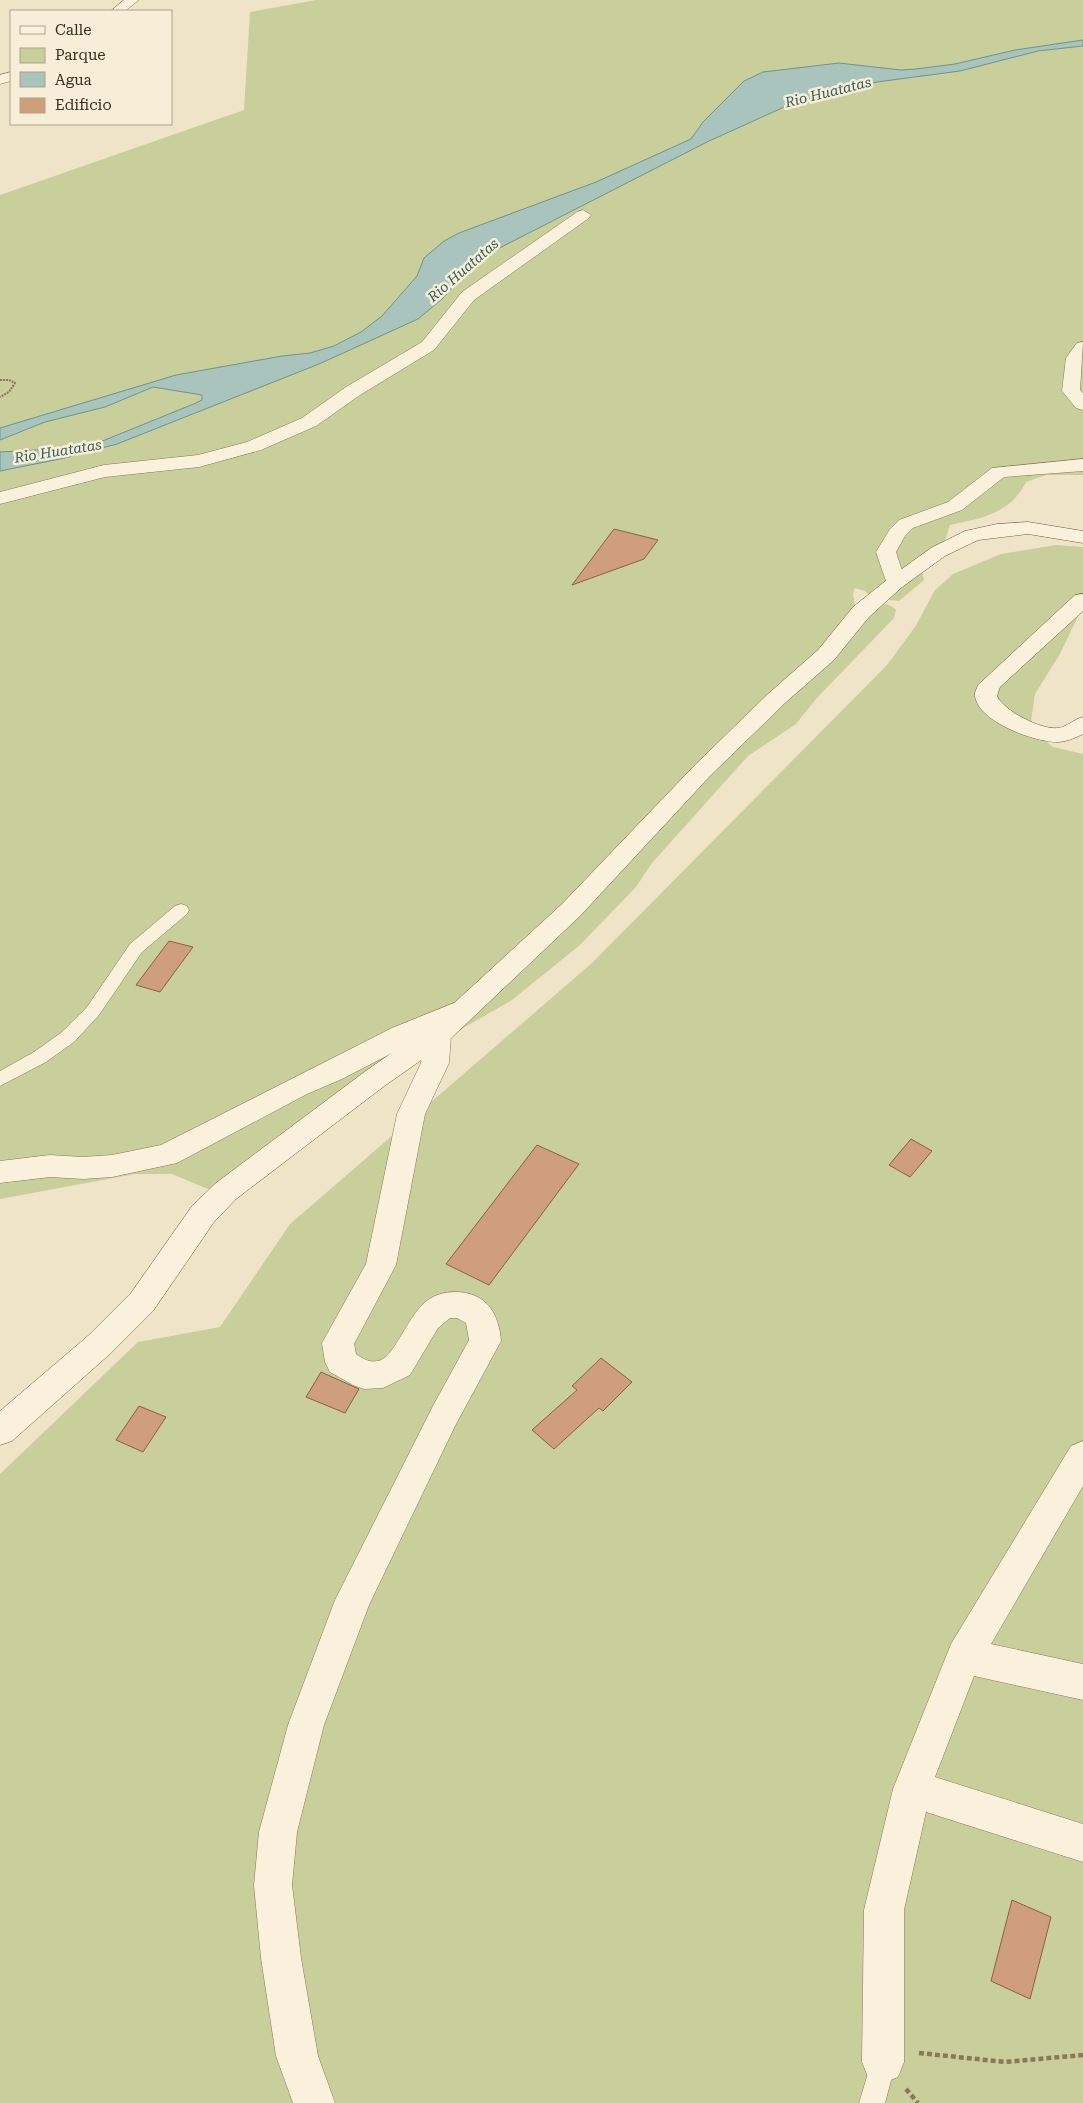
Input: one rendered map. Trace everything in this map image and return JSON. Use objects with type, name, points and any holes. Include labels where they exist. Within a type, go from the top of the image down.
[{"type":"street","points":[[118,10],[132,0]]},
{"type":"street","points":[[0,498],[104,471],[199,461],[254,446],[309,422],[353,391],[406,362],[428,346],[468,296],[583,214]]},
{"type":"street","points":[[1083,347],[1075,358],[1071,391],[1083,404]]},
{"type":"street","points":[[895,583],[886,552],[897,533],[906,524],[955,506],[999,472],[1083,465]]},
{"type":"street","points":[[0,1432],[100,1344],[142,1302],[203,1214],[226,1191],[373,1080],[437,1035],[571,910],[728,745],[826,655],[861,612],[895,583],[938,552],[972,535],[997,530],[1028,528],[1083,536]]},
{"type":"street","points":[[1083,600],[988,685],[986,696],[990,705],[1030,730],[1056,736],[1072,731],[1083,724]]},
{"type":"street","points":[[0,1172],[50,1166],[83,1168],[112,1166],[167,1155],[402,1035],[467,1007]]},
{"type":"street","points":[[314,2103],[297,2056],[281,1958],[273,1885],[278,1832],[306,1724],[353,1600],[448,1408],[485,1341],[484,1327],[477,1314],[464,1306],[453,1304],[440,1308],[427,1319],[399,1365],[383,1374],[364,1375],[347,1367],[341,1362],[338,1343],[381,1265],[411,1114],[436,1063],[437,1035]]},
{"type":"street","points":[[883,2062],[884,1910],[912,1789],[964,1656],[1083,1456]]},
{"type":"street","points":[[964,1656],[1083,1682]]},
{"type":"street","points":[[912,1789],[1083,1843]]},
{"type":"lane","points":[[0,1079],[40,1058],[68,1038],[93,1011],[136,948],[180,910]]},
{"type":"lane","points":[[872,2103],[883,2062]]},
{"type":"path","points":[[0,380],[10,380],[15,383],[8,392],[0,396]]},
{"type":"path","points":[[883,2062],[910,2051],[1005,2062],[1083,2055]]},
{"type":"green space","points":[[316,0],[1083,0],[1083,475],[1046,475],[1026,482],[1012,501],[1003,508],[984,517],[950,525],[942,550],[921,566],[924,580],[899,601],[872,598],[865,591],[855,588],[853,594],[855,606],[887,605],[896,610],[894,618],[816,699],[796,724],[748,756],[652,863],[636,887],[580,945],[512,1000],[418,1054],[222,1195],[172,1174],[135,1174],[0,1199],[0,195],[244,110],[250,12]]},
{"type":"green space","points":[[1056,545],[1083,547],[1083,606],[1060,654],[1035,694],[1030,728],[1053,747],[1083,754],[1083,2103],[0,2103],[0,1474],[138,1342],[220,1327],[290,1224],[592,963],[887,665],[915,627],[935,590],[953,574],[1001,554]]},
{"type":"water","name":"Rio Huatatas","points":[[1083,40],[1083,46],[1038,51],[960,71],[877,82],[793,103],[707,142],[476,260],[442,299],[418,319],[319,364],[117,444],[65,458],[0,471],[0,452],[72,448],[100,442],[196,403],[202,400],[202,395],[153,387],[105,407],[45,422],[0,440],[0,428],[176,375],[282,356],[310,353],[334,346],[361,332],[382,316],[417,276],[424,258],[444,241],[459,233],[596,182],[691,139],[703,122],[744,81],[763,72],[839,63],[901,70],[916,69],[955,64],[1015,50]]},
{"type":"building","points":[[614,529],[658,540],[644,559],[572,585]]},
{"type":"building","points":[[169,941],[193,947],[160,992],[136,985]]},
{"type":"building","points":[[911,1139],[932,1151],[910,1177],[889,1165]]},
{"type":"building","points":[[537,1145],[579,1164],[489,1285],[446,1264]]},
{"type":"building","points":[[601,1358],[632,1382],[603,1411],[599,1408],[554,1449],[532,1430],[577,1390],[572,1386]]},
{"type":"building","points":[[321,1372],[359,1389],[345,1413],[306,1397]]},
{"type":"building","points":[[139,1406],[166,1417],[143,1452],[116,1440]]},
{"type":"building","points":[[1012,1900],[1051,1917],[1030,1999],[991,1981]]}]
